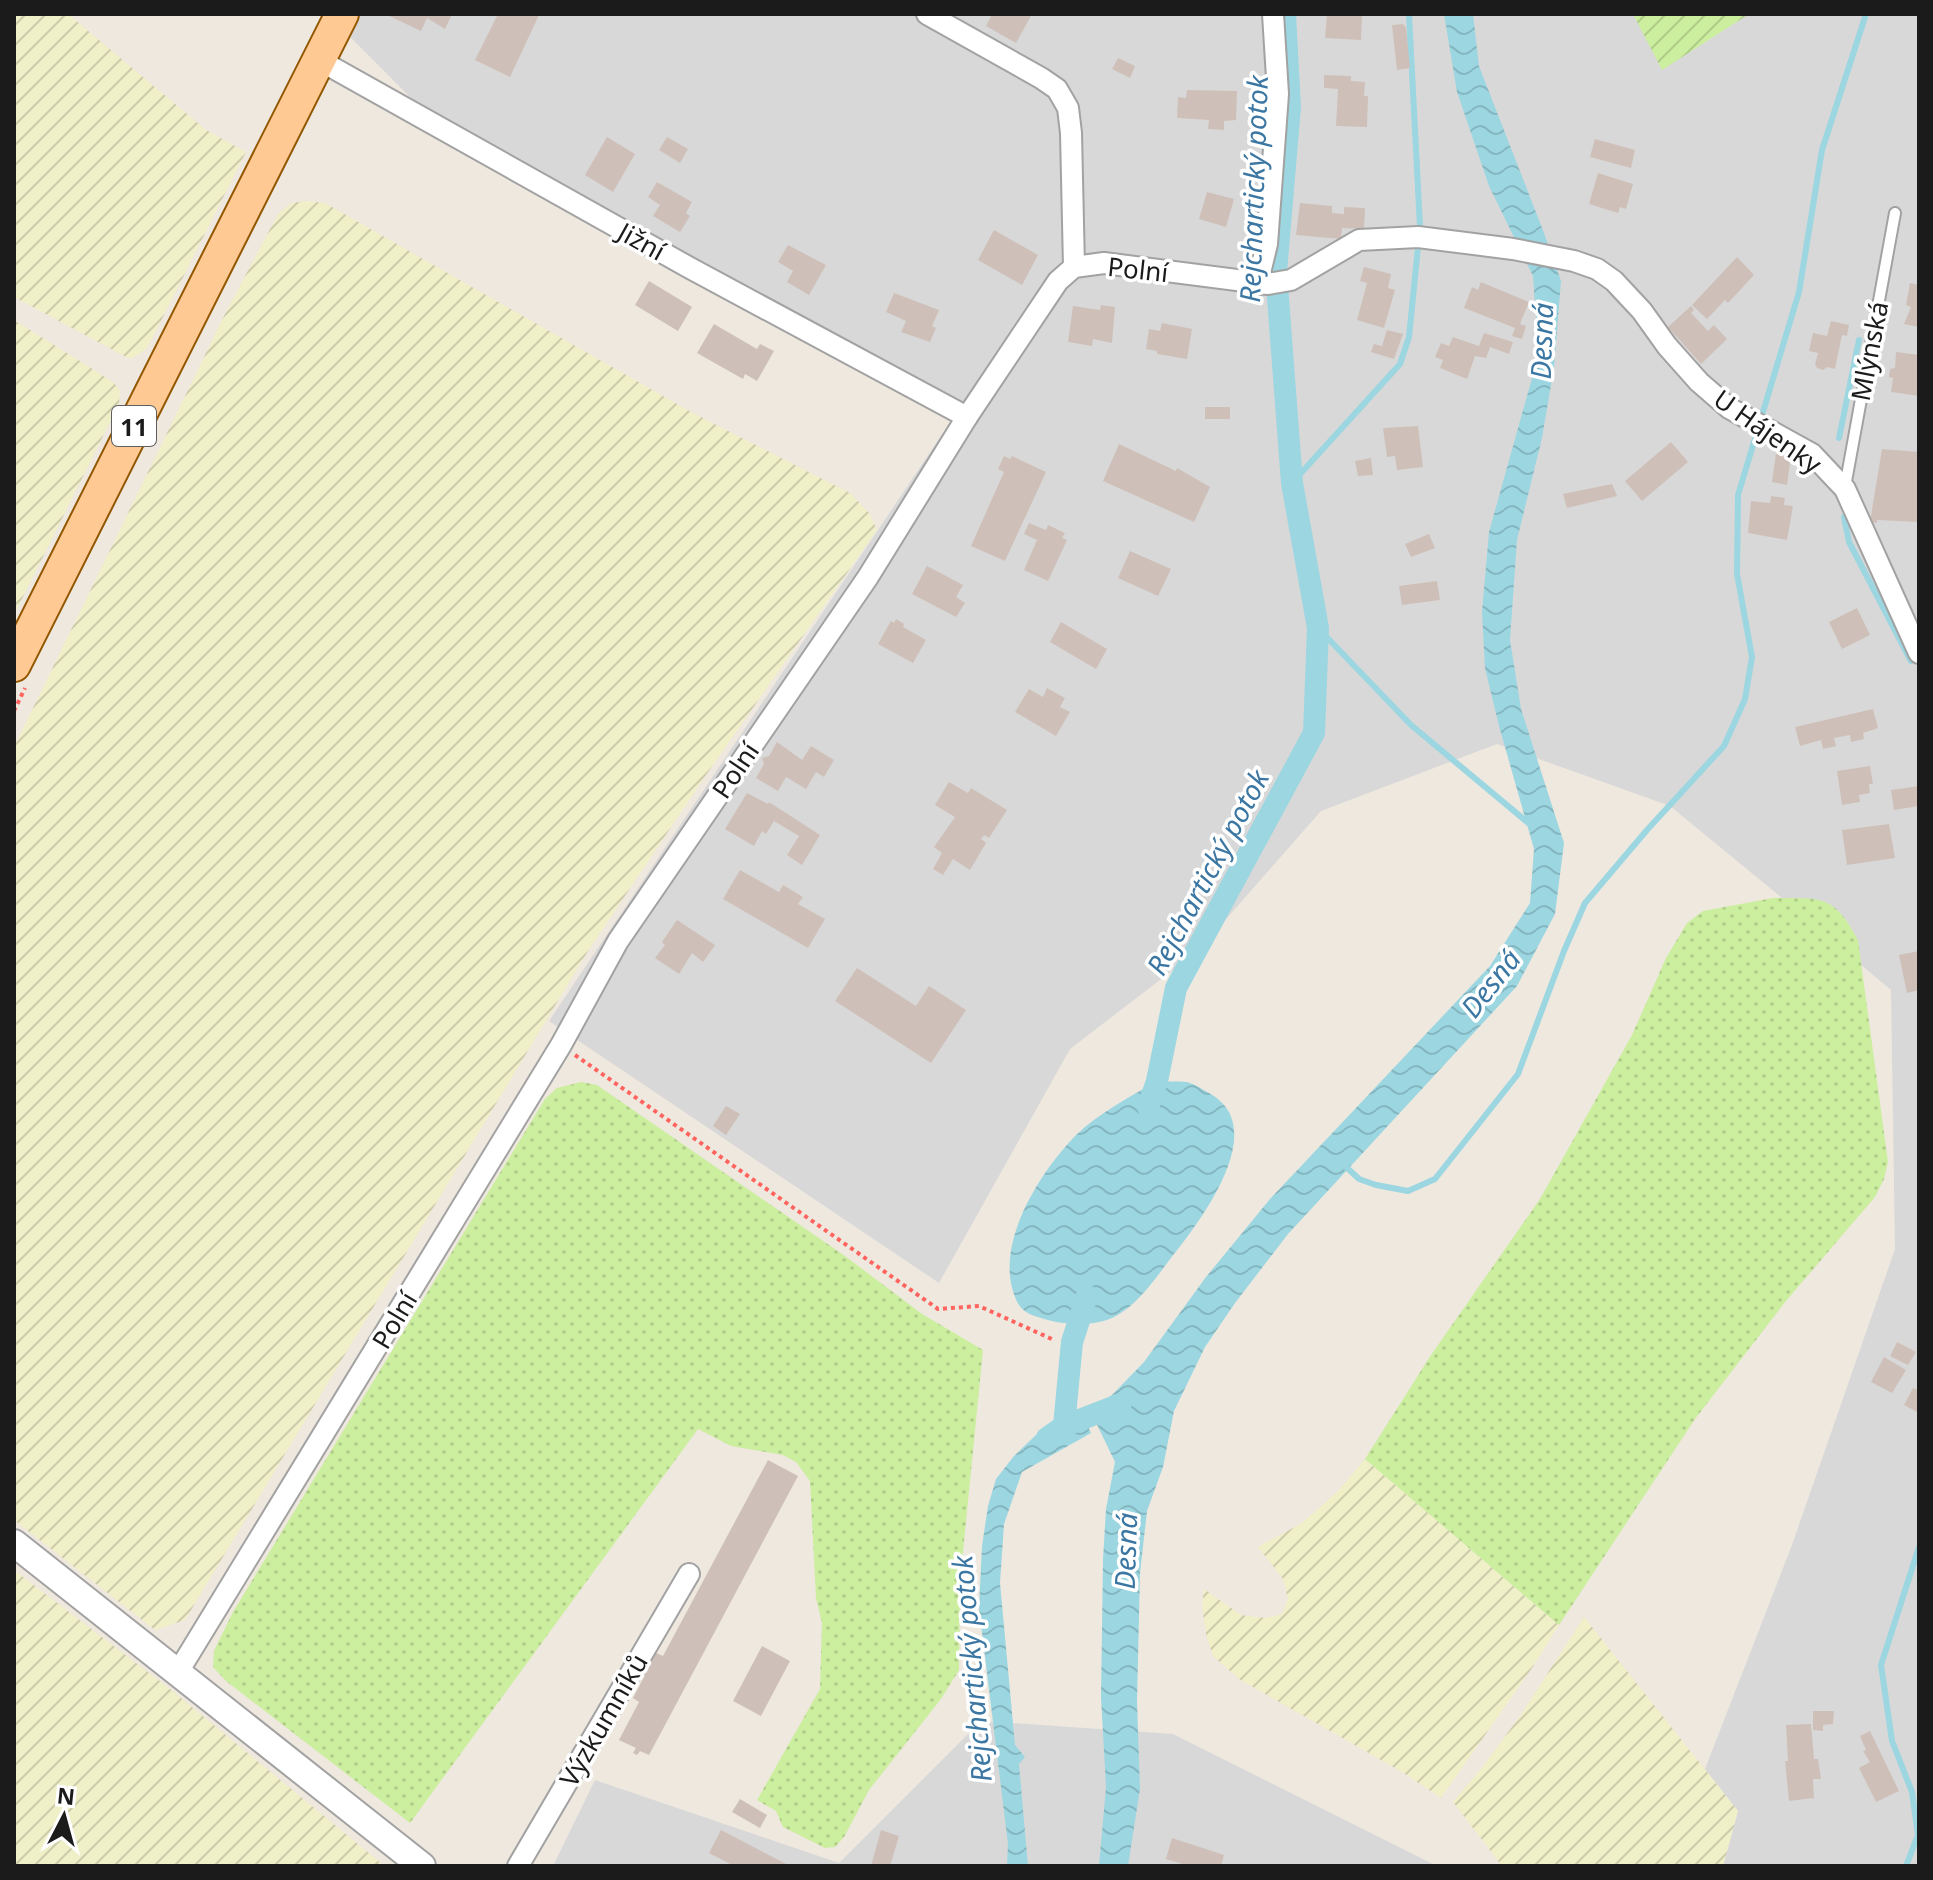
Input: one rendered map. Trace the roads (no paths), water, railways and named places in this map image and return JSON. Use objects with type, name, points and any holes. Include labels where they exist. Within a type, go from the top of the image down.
[{"type":"main road","name":"11","points":[[14,665],[342,14]]},
{"type":"street","points":[[927,14],[1057,89],[1068,108],[1071,133],[1074,267]]},
{"type":"street","points":[[1262,284],[1278,94],[1273,14]]},
{"type":"street","name":"Jižní","points":[[319,60],[690,268],[967,417]]},
{"type":"street","name":"Polní","points":[[178,1672],[561,1045],[618,941],[868,577],[967,417],[1058,281],[1074,267],[1104,263],[1262,284],[1291,280],[1359,240],[1418,237],[1513,249]]},
{"type":"street","name":"U Hájenky","points":[[1513,249],[1574,261],[1597,269],[1614,281],[1699,382],[1729,408],[1812,454],[1845,489],[1919,653]]},
{"type":"street","points":[[14,1543],[422,1866]]},
{"type":"street","name":"Výzkumníků","points":[[518,1866],[689,1574]]},
{"type":"lane","name":"Mlýnská","points":[[1845,489],[1895,213]]},
{"type":"water","name":"Desná","points":[[1444,14],[1473,14],[1479,66],[1561,281],[1554,367],[1542,438],[1517,540],[1510,640],[1521,709],[1564,843],[1555,914],[1517,986],[1288,1234],[1235,1303],[1205,1347],[1174,1411],[1163,1467],[1147,1511],[1140,1573],[1137,1701],[1140,1789],[1128,1866],[1099,1866],[1106,1787],[1101,1697],[1103,1560],[1106,1509],[1115,1462],[1090,1410],[1112,1395],[1144,1362],[1206,1277],[1270,1199],[1490,966],[1530,903],[1534,849],[1485,668],[1482,612],[1489,532],[1534,371],[1536,317],[1533,276],[1489,186],[1457,92]]},
{"type":"water","points":[[1157,1081],[1190,1083],[1209,1093],[1226,1108],[1234,1127],[1233,1149],[1214,1196],[1154,1281],[1121,1313],[1104,1321],[1076,1324],[1030,1314],[1017,1302],[1010,1271],[1017,1228],[1036,1186],[1085,1127]]},
{"type":"water","points":[[1081,1411],[1091,1433],[1022,1472],[1004,1524],[1000,1583],[1015,1745],[1025,1757],[1019,1764],[1028,1866],[1007,1866],[1008,1844],[979,1608],[982,1546],[988,1506],[996,1479],[1014,1456],[1036,1435]]},
{"type":"waterway","name":"Rejchartický potok","points":[[1148,1107],[1157,1081],[1176,988],[1314,733],[1318,628],[1292,483],[1276,272],[1290,107],[1285,14]]},
{"type":"waterway","points":[[1409,14],[1420,227]]},
{"type":"waterway","points":[[1344,1165],[1359,1179],[1408,1191],[1435,1179],[1518,1074],[1585,903],[1724,746],[1745,699],[1752,657],[1737,574],[1738,495],[1799,292],[1822,150],[1866,14]]},
{"type":"waterway","points":[[1292,483],[1400,364],[1409,337],[1418,247]]},
{"type":"waterway","points":[[1839,438],[1859,340]]},
{"type":"waterway","points":[[1844,517],[1849,542],[1911,661]]},
{"type":"waterway","points":[[1318,628],[1411,725],[1532,826]]},
{"type":"waterway","name":"Rejchartický potok","points":[[1047,1438],[1064,1426],[1072,1342],[1087,1296]]},
{"type":"waterway","points":[[1064,1426],[1121,1404]]},
{"type":"waterway","points":[[1906,1866],[1918,1835],[1912,1792],[1892,1741],[1881,1665],[1919,1547]]}]
